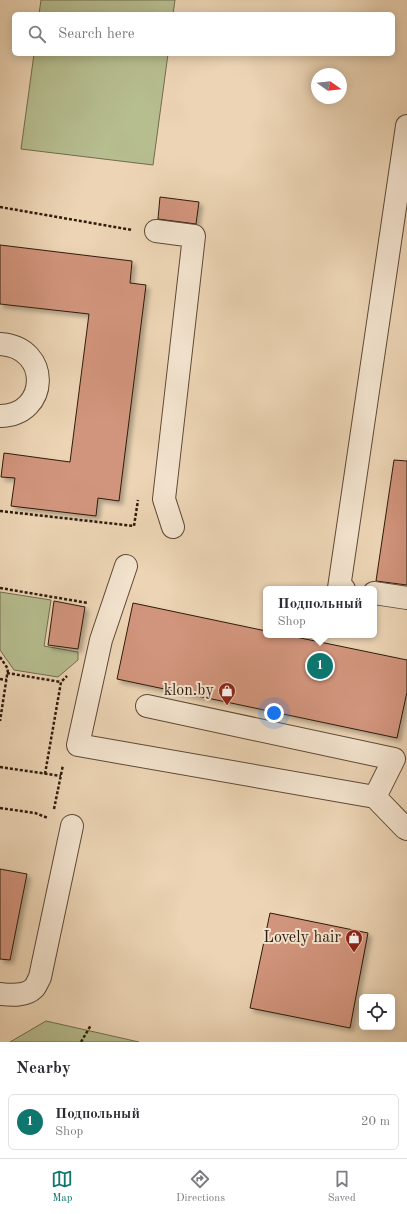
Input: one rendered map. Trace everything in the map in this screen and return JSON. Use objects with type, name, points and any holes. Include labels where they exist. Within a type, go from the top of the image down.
[{"type":"lane","points":[[339,586],[407,126]]},
{"type":"lane","points":[[156,231],[194,236],[164,499],[173,527]]},
{"type":"lane","points":[[0,344],[8,344],[20,349],[31,358],[37,371],[38,388],[26,407],[16,414],[0,416]]},
{"type":"lane","points":[[126,566],[100,640],[78,745],[375,797],[407,829]]},
{"type":"lane","points":[[377,593],[407,598]]},
{"type":"lane","points":[[147,706],[394,759],[375,797]]},
{"type":"lane","points":[[0,994],[23,994],[34,989],[40,977],[62,823]]},
{"type":"path","points":[[0,207],[134,230]]},
{"type":"path","points":[[0,511],[134,526],[138,495]]},
{"type":"path","points":[[0,588],[92,604]]},
{"type":"path","points":[[0,657],[8,669],[0,721]]},
{"type":"path","points":[[8,674],[61,682]]},
{"type":"path","points":[[0,679],[7,680]]},
{"type":"path","points":[[54,812],[64,761]]},
{"type":"path","points":[[0,767],[61,776]]},
{"type":"path","points":[[0,808],[36,813],[62,823]]},
{"type":"path","points":[[80,1042],[92,1024]]},
{"type":"green space","points":[[41,0],[175,0],[173,12],[39,12]]},
{"type":"green space","points":[[34,56],[168,56],[153,165],[21,149]]},
{"type":"green space","points":[[0,592],[51,600],[44,646],[78,652],[78,660],[58,677],[14,670],[0,650]]},
{"type":"green space","points":[[46,1021],[139,1042],[10,1042]]},
{"type":"building","points":[[160,197],[199,202],[196,224],[158,219]]},
{"type":"building","points":[[0,245],[132,261],[130,283],[146,285],[119,501],[98,498],[96,516],[11,506],[15,478],[1,477],[4,453],[70,462],[89,314],[0,304]]},
{"type":"building","points":[[394,460],[407,461],[407,585],[376,581]]},
{"type":"building","points":[[54,601],[85,607],[78,649],[48,645]]},
{"type":"building","points":[[133,603],[263,630],[263,638],[301,638],[407,660],[407,692],[397,738],[117,679]]},
{"type":"building","points":[[0,869],[27,874],[10,960],[0,959]]},
{"type":"building","points":[[270,913],[368,933],[350,1028],[250,1008]]},
{"type":"place","name":"Подпольный","points":[[320,666]]},
{"type":"place","name":"klon.by","points":[[227,706]]},
{"type":"place","name":"Lovely hair","points":[[354,953]]}]
